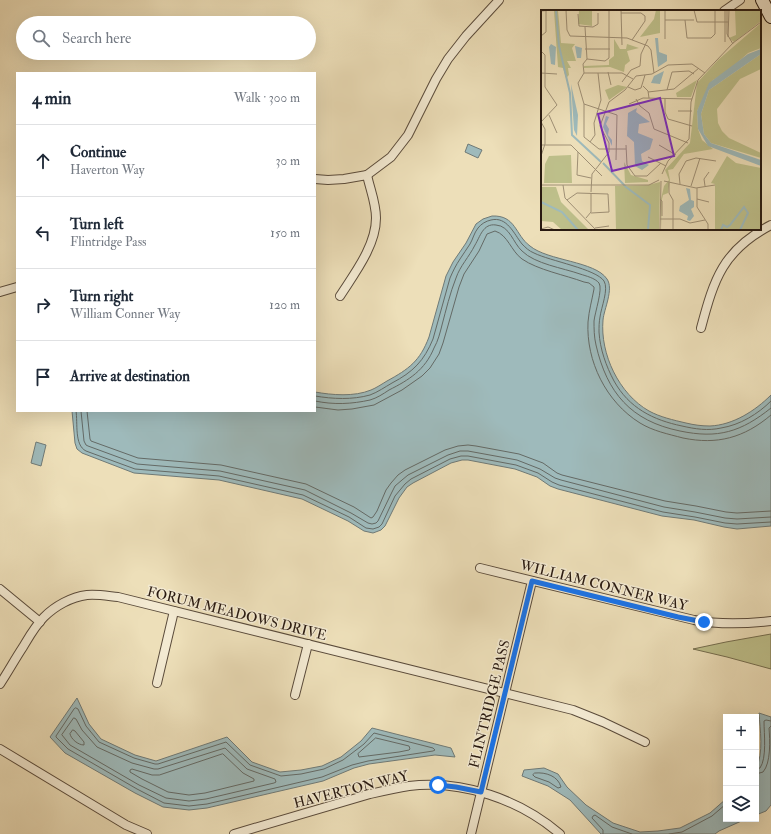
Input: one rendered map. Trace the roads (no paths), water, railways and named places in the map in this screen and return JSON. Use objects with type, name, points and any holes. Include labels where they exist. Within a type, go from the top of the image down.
[{"type":"main road","points":[[762,0],[771,17]]},
{"type":"street","points":[[316,179],[344,179],[367,175],[387,162],[408,135],[436,79],[448,59],[466,36],[499,0]]},
{"type":"street","points":[[725,10],[740,0]]},
{"type":"street","points":[[340,296],[364,258],[373,238],[376,218],[374,201],[367,175]]},
{"type":"street","points":[[702,328],[715,282],[728,258],[747,240],[771,225]]},
{"type":"street","points":[[0,292],[16,287]]},
{"type":"street","name":"WILLIAM CONNER WAY","points":[[480,568],[699,621],[722,624],[771,621]]},
{"type":"street","name":"FLINTRIDGE PASS","points":[[471,834],[532,581]]},
{"type":"street","points":[[0,589],[40,622]]},
{"type":"street","name":"FORUM MEADOWS DRIVE","points":[[0,684],[43,617],[64,602],[76,597],[101,595],[118,597],[581,713],[645,742]]},
{"type":"street","points":[[157,683],[174,611]]},
{"type":"street","points":[[295,695],[308,644]]},
{"type":"street","points":[[0,749],[126,825],[147,834]]},
{"type":"street","name":"HAVERTON WAY","points":[[234,834],[370,794],[397,788],[438,785],[481,792],[500,798],[532,814],[560,834]]},
{"type":"water","points":[[468,144],[482,150],[478,158],[465,152]]},
{"type":"water","points":[[492,216],[506,219],[511,222],[525,242],[538,251],[592,268],[601,273],[607,279],[609,283],[609,293],[603,320],[603,333],[608,359],[620,384],[638,404],[649,411],[667,418],[692,424],[707,426],[719,425],[735,420],[751,412],[771,395],[771,526],[737,529],[694,520],[662,516],[558,489],[550,486],[537,477],[515,469],[462,460],[451,463],[407,487],[399,498],[385,526],[381,530],[373,533],[364,531],[348,521],[302,499],[219,480],[134,473],[82,453],[77,449],[72,412],[316,412],[316,392],[336,395],[357,394],[377,387],[408,368],[422,352],[429,337],[446,276],[476,224],[483,219]]},
{"type":"water","points":[[36,442],[46,445],[41,466],[31,463]]},
{"type":"water","points":[[77,698],[89,724],[101,739],[135,755],[156,761],[227,737],[252,762],[280,772],[301,770],[322,766],[341,757],[361,741],[372,728],[451,748],[455,757],[435,755],[369,764],[354,768],[323,781],[207,808],[189,810],[163,807],[135,793],[65,753],[50,737]]},
{"type":"water","points":[[759,713],[771,717],[771,805],[766,811],[759,814],[759,759],[761,734]]},
{"type":"water","points":[[544,768],[558,774],[567,787],[586,805],[613,823],[640,832],[680,828],[710,813],[723,802],[723,822],[739,822],[715,834],[601,834],[570,800],[548,786],[522,776],[524,770]]}]
